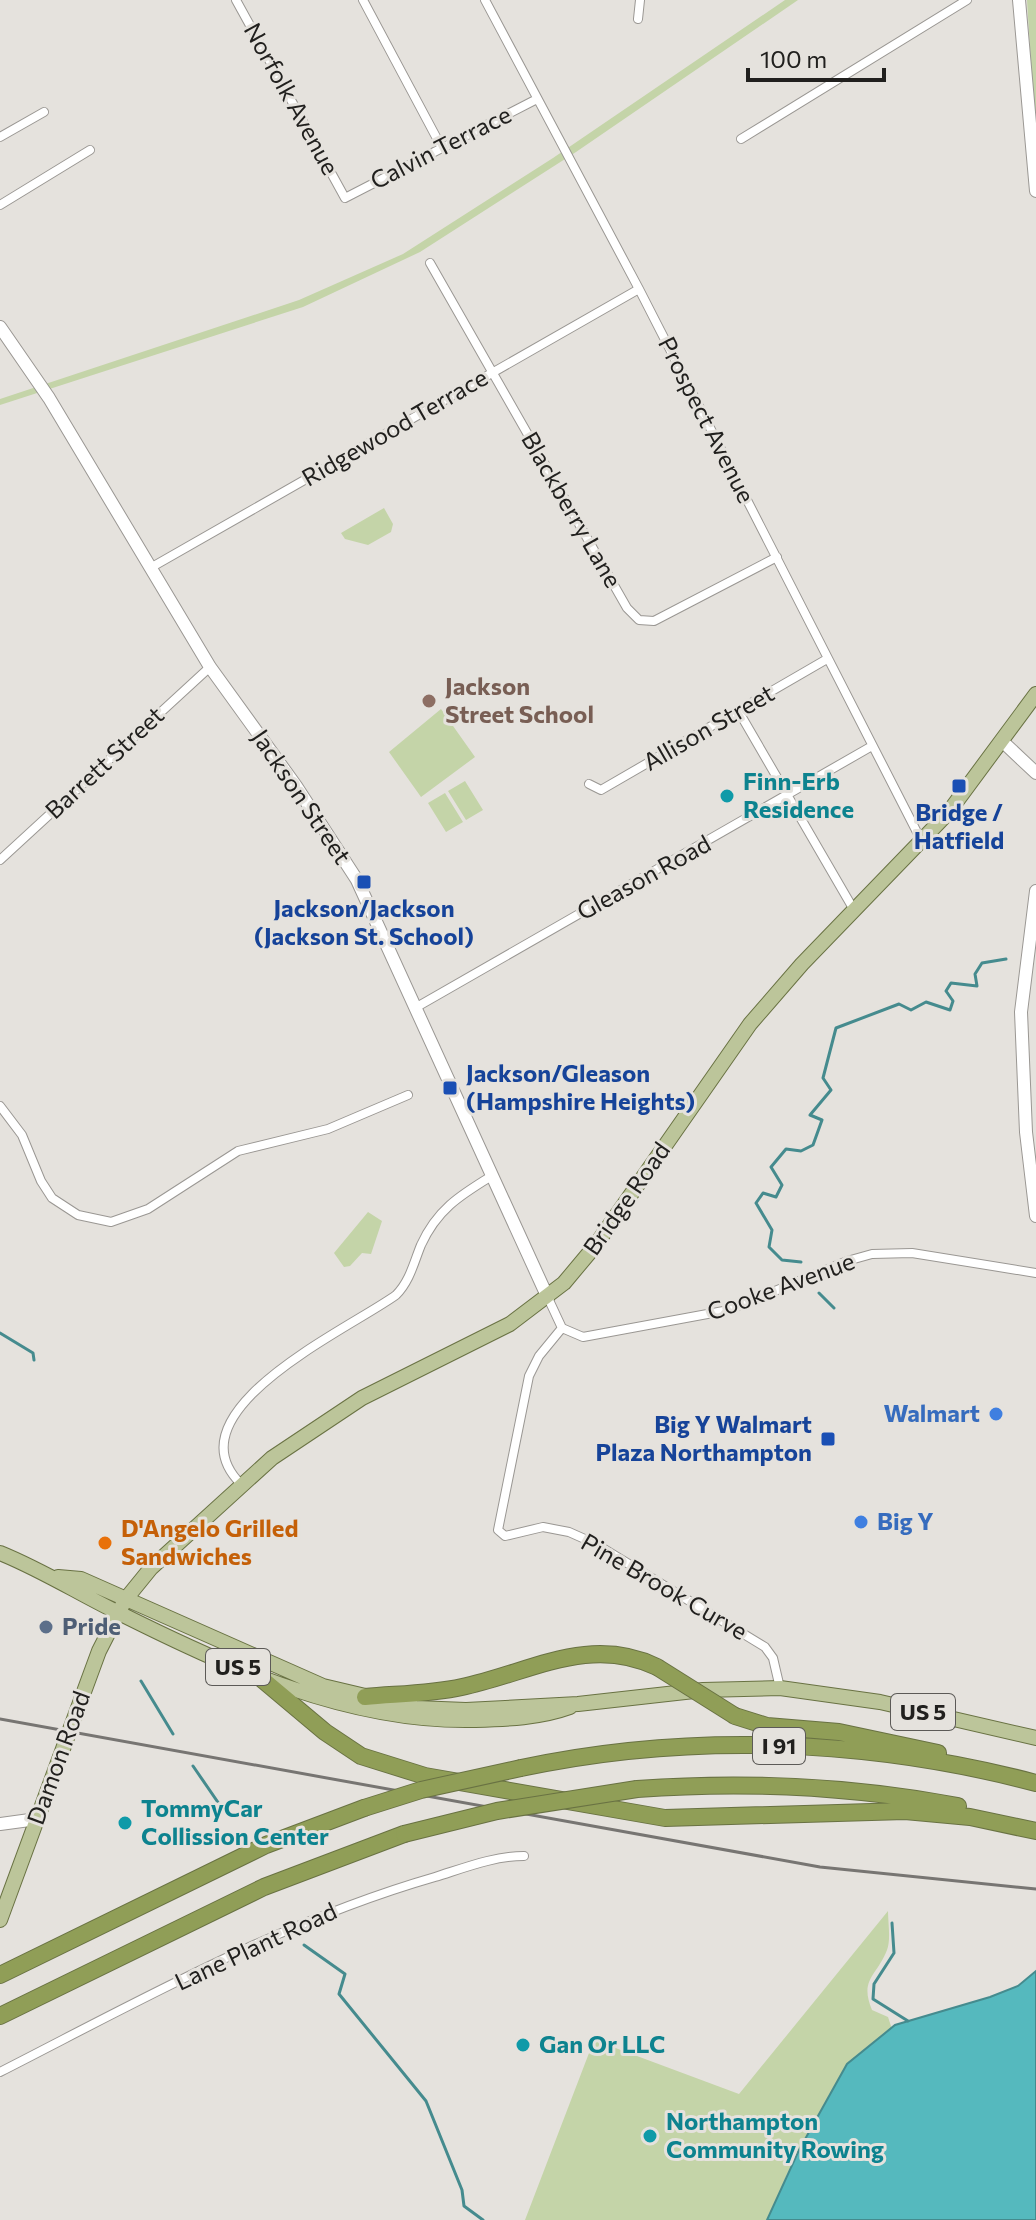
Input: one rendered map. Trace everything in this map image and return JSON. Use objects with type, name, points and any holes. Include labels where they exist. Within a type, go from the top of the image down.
[{"type":"highway","points":[[365,1697],[463,1687],[582,1653],[621,1654],[657,1667],[735,1716],[767,1726],[839,1732],[918,1748],[1034,1782]]},
{"type":"highway","points":[[257,1675],[325,1732],[361,1756],[425,1776],[665,1818],[891,1811],[970,1817],[1036,1831]]},
{"type":"highway","name":"I 91","points":[[6,1972],[266,1845],[421,1790],[521,1768],[649,1749],[769,1746],[911,1758],[1034,1782]]},
{"type":"highway","name":"I 91","points":[[0,2016],[264,1887],[404,1834],[497,1811],[637,1789],[731,1784],[819,1787],[929,1801],[1036,1823]]},
{"type":"main road","name":"Bridge Road","points":[[121,1606],[151,1568],[241,1484],[309,1431],[362,1398],[510,1324],[548,1298],[595,1246],[750,1024],[854,910],[922,843],[1036,694]]},
{"type":"main road","name":"US 5","points":[[0,1553],[58,1577],[81,1579],[121,1606],[257,1675],[353,1707],[419,1719],[510,1718],[552,1713],[578,1704]]},
{"type":"main road","name":"US 5","points":[[121,1606],[323,1686],[365,1697],[448,1710],[578,1704],[703,1690],[780,1688],[880,1702],[1036,1738]]},
{"type":"main road","name":"Damon Road","points":[[0,1920],[89,1676],[121,1606]]},
{"type":"street","name":"Norfolk Avenue","points":[[236,0],[345,198]]},
{"type":"street","points":[[363,0],[442,148]]},
{"type":"street","name":"Prospect Avenue","points":[[485,0],[639,289],[922,843]]},
{"type":"street","points":[[638,19],[640,0]]},
{"type":"street","points":[[741,139],[967,0]]},
{"type":"street","points":[[1019,0],[1036,191]]},
{"type":"street","name":"Calvin Terrace","points":[[345,198],[537,99]]},
{"type":"street","points":[[0,137],[44,112]]},
{"type":"street","points":[[0,205],[90,150]]},
{"type":"street","name":"Blackberry Lane","points":[[430,263],[627,608],[639,620],[654,621],[777,557]]},
{"type":"street","name":"Ridgewood Terrace","points":[[152,567],[639,289]]},
{"type":"street","name":"Jackson Street","points":[[0,327],[49,398],[210,667],[350,869],[548,1298]]},
{"type":"street","name":"Allison Street","points":[[589,784],[601,790],[827,659]]},
{"type":"street","name":"Barrett Street","points":[[0,860],[210,667]]},
{"type":"street","points":[[739,712],[854,910]]},
{"type":"street","points":[[1002,741],[1036,773]]},
{"type":"street","name":"Gleason Road","points":[[415,1008],[872,746]]},
{"type":"street","points":[[1036,891],[1021,1012],[1026,1132],[1036,1216]]},
{"type":"street","points":[[0,1106],[22,1135],[41,1181],[52,1198],[78,1215],[113,1222],[140,1214],[238,1151],[314,1133],[408,1095]]},
{"type":"street","points":[[241,1484],[230,1471],[224,1455],[226,1429],[234,1413],[271,1376],[401,1290],[441,1210],[455,1197],[490,1177]]},
{"type":"street","name":"Cooke Avenue","points":[[562,1328],[575,1336],[592,1337],[698,1318],[744,1305],[847,1261],[872,1254],[912,1253],[1036,1273]]},
{"type":"street","points":[[548,1298],[562,1328]]},
{"type":"street","name":"Pine Brook Curve","points":[[562,1328],[539,1356],[529,1376],[498,1530],[505,1536],[543,1527],[569,1532],[596,1544],[757,1641],[773,1658],[780,1688]]},
{"type":"street","points":[[0,1824],[37,1819]]},
{"type":"street","name":"Lane Plant Road","points":[[0,2072],[229,1958],[349,1905],[476,1865],[524,1856]]},
{"type":"green space","points":[[785,0],[798,0],[576,152],[420,252],[303,307],[0,405],[0,399],[299,300],[403,254],[553,158]]},
{"type":"green space","points":[[1027,0],[1036,0],[1036,111],[1034,111]]},
{"type":"green space","points":[[384,508],[393,524],[391,532],[368,545],[345,539],[341,533]]},
{"type":"green space","points":[[441,709],[475,757],[421,797],[389,752]]},
{"type":"green space","points":[[465,781],[483,810],[466,820],[448,791]]},
{"type":"green space","points":[[445,793],[463,822],[446,832],[428,803]]},
{"type":"green space","points":[[368,1212],[382,1221],[371,1254],[362,1253],[350,1266],[344,1267],[334,1253]]},
{"type":"green space","points":[[888,1911],[888,1946],[867,1991],[872,2010],[888,2017],[893,2032],[841,2074],[787,2174],[769,2220],[525,2220],[594,2040],[739,2094]]},
{"type":"water","points":[[1036,1971],[1036,2220],[767,2220],[799,2150],[847,2064],[895,2025],[990,1997],[1018,1986]]},
{"type":"waterway","points":[[801,1262],[782,1260],[769,1247],[772,1230],[756,1203],[763,1193],[776,1197],[782,1185],[771,1167],[786,1149],[801,1151],[813,1145],[822,1120],[810,1115],[831,1090],[823,1078],[836,1028],[899,1004],[911,1010],[926,1002],[950,1010],[953,1001],[946,991],[951,983],[977,986],[975,974],[982,963],[1006,959]]},
{"type":"waterway","points":[[819,1293],[834,1308]]},
{"type":"waterway","points":[[0,1333],[33,1353],[34,1360]]},
{"type":"waterway","points":[[141,1681],[173,1734]]},
{"type":"waterway","points":[[193,1766],[226,1814]]},
{"type":"waterway","points":[[892,1923],[894,1953],[874,1984],[873,1999],[908,2021]]},
{"type":"waterway","points":[[304,1945],[345,1974],[339,1994],[426,2101],[462,2190],[464,2206],[483,2220]]},
{"type":"railway","points":[[0,1719],[820,1867],[1036,1889]]},
{"type":"place","name":"Jackson Street School","points":[[429,701]]},
{"type":"place","name":"Bridge / Hatfield","points":[[959,786]]},
{"type":"place","name":"Finn-Erb Residence","points":[[727,796]]},
{"type":"place","name":"Jackson/Jackson (Jackson St. School)","points":[[364,882]]},
{"type":"place","name":"Jackson/Gleason (Hampshire Heights)","points":[[450,1088]]},
{"type":"place","name":"Walmart","points":[[996,1414]]},
{"type":"place","name":"Big Y Walmart Plaza Northampton","points":[[828,1439]]},
{"type":"place","name":"Big Y","points":[[861,1522]]},
{"type":"place","name":"D'Angelo Grilled Sandwiches","points":[[105,1543]]},
{"type":"place","name":"Pride","points":[[46,1627]]},
{"type":"place","name":"TommyCar Collission Center","points":[[125,1823]]},
{"type":"place","name":"Gan Or LLC","points":[[523,2045]]},
{"type":"place","name":"Northampton Community Rowing","points":[[650,2136]]}]
